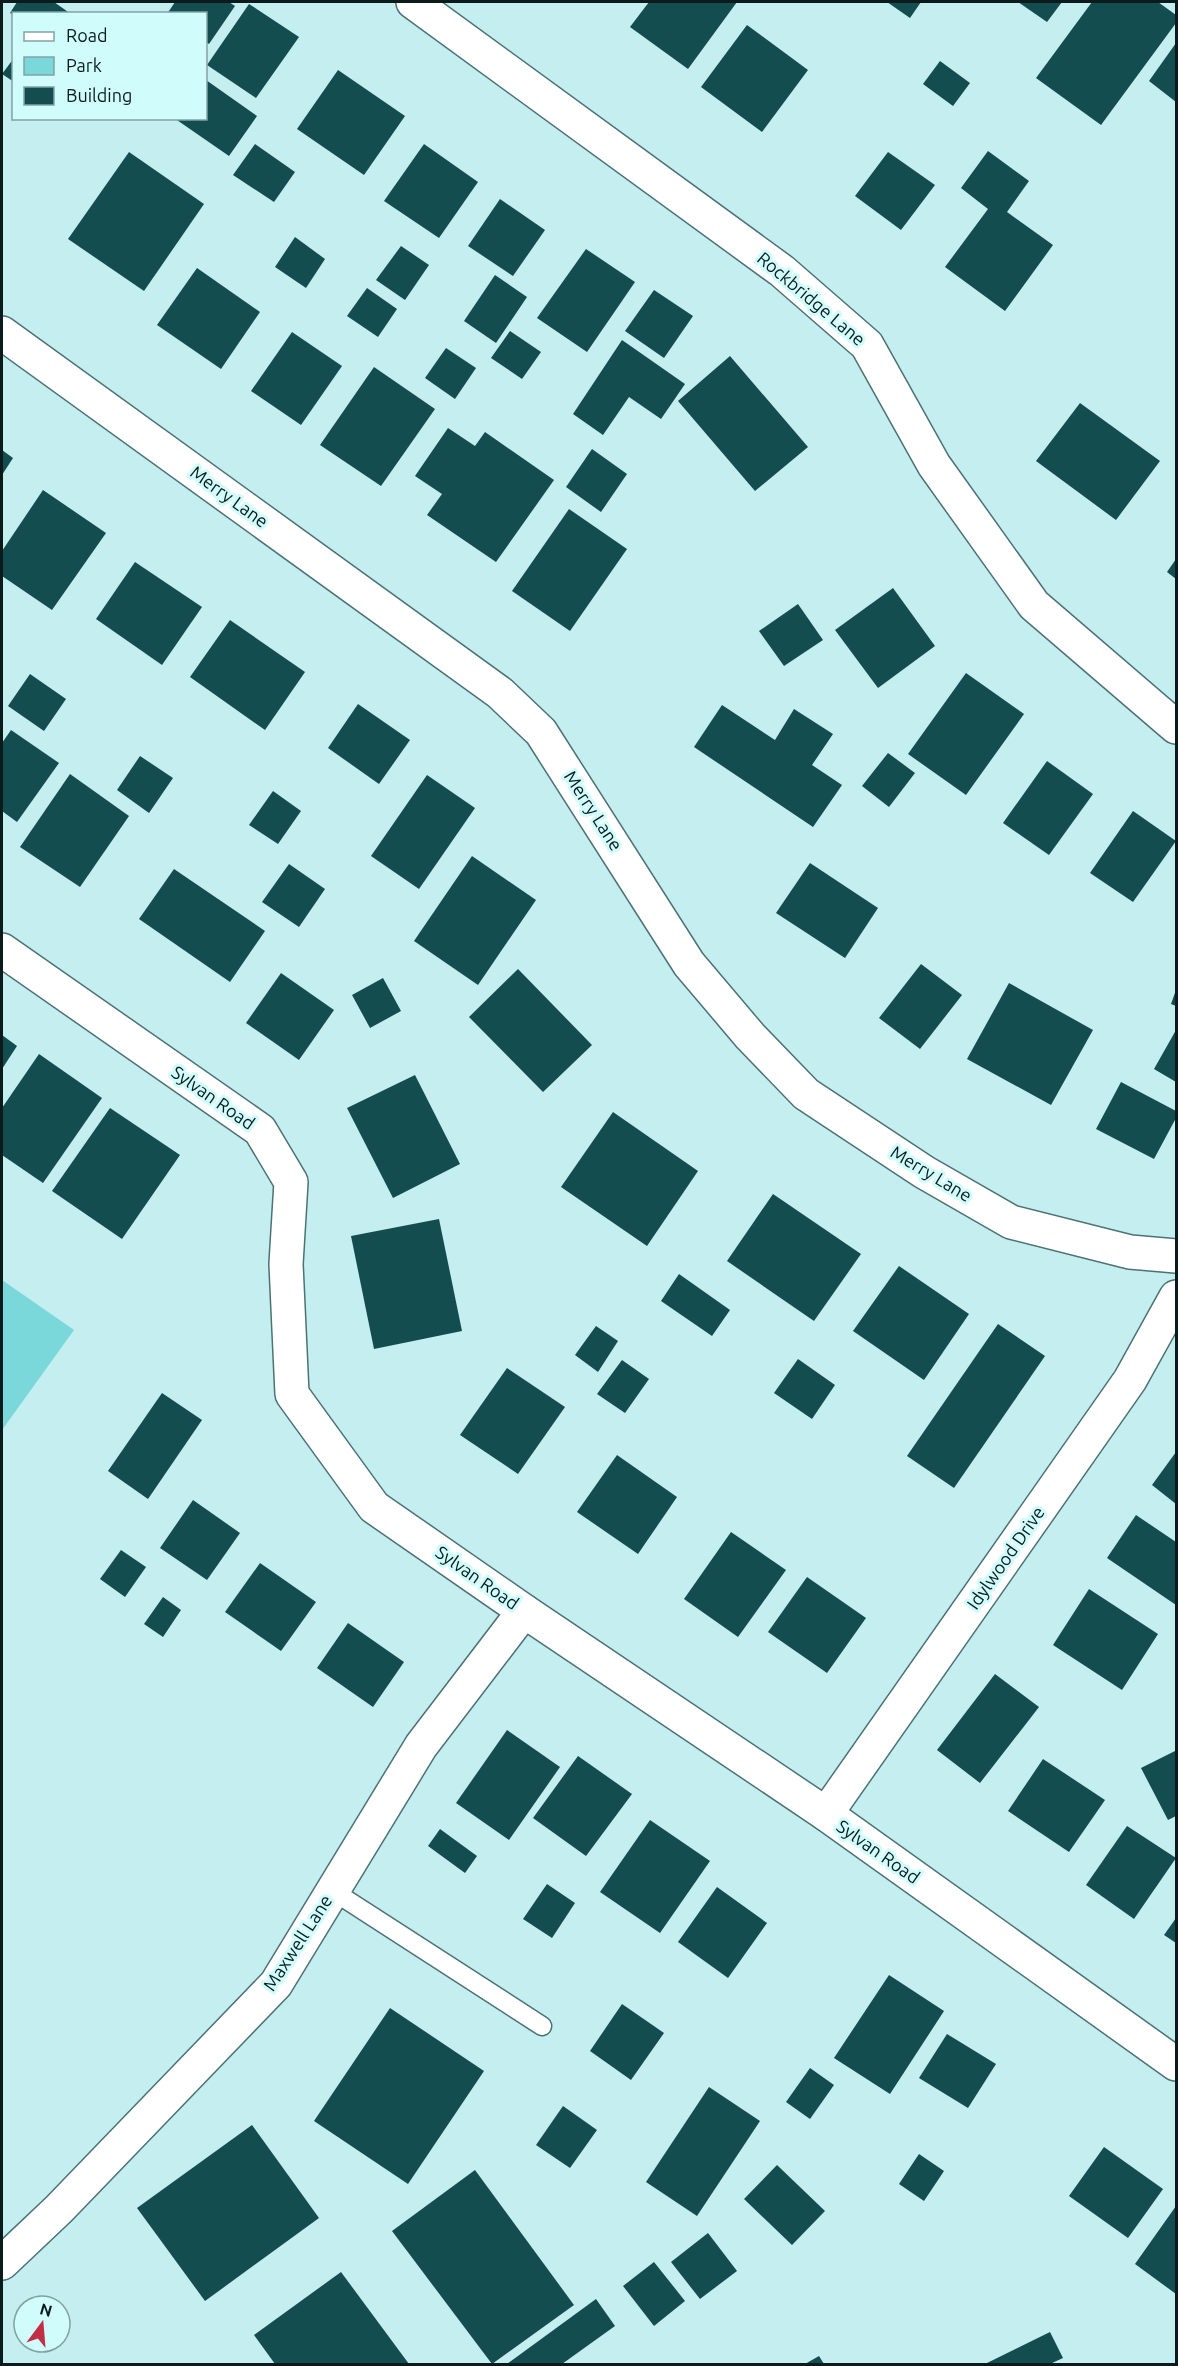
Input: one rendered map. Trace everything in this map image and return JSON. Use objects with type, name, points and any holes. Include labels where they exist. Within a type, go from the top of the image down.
[{"type":"street","name":"Rockbridge Lane","points":[[413,2],[783,271],[867,345],[934,465],[1034,605],[1176,727]]},
{"type":"street","name":"Merry Lane","points":[[2,333],[508,701],[541,732],[689,964],[750,1036],[806,1094],[924,1172],[1011,1222],[1130,1252],[1176,1256]]},
{"type":"street","name":"Sylvan Road","points":[[2,950],[260,1131],[291,1182],[286,1263],[292,1394],[374,1507],[826,1814],[1176,2064]]},
{"type":"street","name":"Idylwood Drive","points":[[826,1814],[1131,1380],[1176,1297]]},
{"type":"street","name":"Maxwell Lane","points":[[2,2263],[59,2209],[276,1984],[421,1746],[524,1611]]},
{"type":"lane","points":[[333,1891],[542,2026]]},
{"type":"green space","points":[[2,1280],[74,1330],[2,1430]]},
{"type":"building","points":[[17,2],[54,2],[68,12],[12,12],[12,14],[10,13]]},
{"type":"building","points":[[175,2],[229,2],[235,6],[209,44],[207,43],[207,12],[168,12]]},
{"type":"building","points":[[649,2],[737,2],[688,69],[630,27]]},
{"type":"building","points":[[887,2],[921,2],[910,18]]},
{"type":"building","points":[[1018,2],[1062,2],[1047,22]]},
{"type":"building","points":[[1092,2],[1158,2],[1176,15],[1176,23],[1101,125],[1036,78]]},
{"type":"building","points":[[249,4],[299,37],[256,98],[207,65]]},
{"type":"building","points":[[747,25],[808,70],[762,132],[701,87]]},
{"type":"building","points":[[1176,43],[1176,102],[1149,81]]},
{"type":"building","points":[[12,61],[12,81],[2,74]]},
{"type":"building","points":[[940,61],[970,83],[953,106],[923,84]]},
{"type":"building","points":[[338,70],[405,116],[364,175],[297,129]]},
{"type":"building","points":[[207,81],[257,116],[229,156],[177,120],[207,120]]},
{"type":"building","points":[[255,144],[295,172],[274,202],[233,175]]},
{"type":"building","points":[[424,144],[478,182],[439,238],[384,201]]},
{"type":"building","points":[[988,151],[1029,181],[1007,212],[1053,245],[1005,311],[945,267],[988,209],[961,188]]},
{"type":"building","points":[[129,152],[204,204],[144,291],[68,239]]},
{"type":"building","points":[[888,152],[935,185],[901,230],[855,196]]},
{"type":"building","points":[[500,199],[545,230],[513,276],[468,246]]},
{"type":"building","points":[[295,237],[325,259],[306,288],[275,267]]},
{"type":"building","points":[[401,246],[429,265],[405,300],[376,280]]},
{"type":"building","points":[[586,249],[635,282],[587,352],[537,318]]},
{"type":"building","points":[[197,268],[260,312],[221,369],[157,325]]},
{"type":"building","points":[[495,275],[527,297],[496,343],[464,321]]},
{"type":"building","points":[[367,288],[397,309],[378,337],[347,316]]},
{"type":"building","points":[[654,290],[693,316],[664,358],[625,331]]},
{"type":"building","points":[[510,331],[541,352],[522,379],[491,358]]},
{"type":"building","points":[[292,332],[342,366],[301,425],[251,391]]},
{"type":"building","points":[[622,340],[685,384],[661,419],[629,397],[603,435],[573,414]]},
{"type":"building","points":[[446,348],[476,368],[455,399],[425,378]]},
{"type":"building","points":[[730,356],[808,447],[755,491],[678,401]]},
{"type":"building","points":[[374,367],[435,409],[381,486],[320,445]]},
{"type":"building","points":[[1080,403],[1160,461],[1116,520],[1036,461]]},
{"type":"building","points":[[448,428],[475,446],[485,432],[554,480],[496,562],[427,515],[442,494],[415,476]]},
{"type":"building","points":[[592,449],[627,474],[601,512],[566,487]]},
{"type":"building","points":[[2,450],[13,458],[2,475]]},
{"type":"building","points":[[43,490],[106,533],[52,610],[2,576],[2,551]]},
{"type":"building","points":[[569,509],[627,549],[570,631],[512,591]]},
{"type":"building","points":[[1176,559],[1176,579],[1167,572]]},
{"type":"building","points":[[135,562],[202,607],[162,665],[96,619]]},
{"type":"building","points":[[893,588],[935,646],[878,688],[835,630]]},
{"type":"building","points":[[798,604],[823,640],[784,666],[759,631]]},
{"type":"building","points":[[230,620],[305,672],[265,730],[190,677]]},
{"type":"building","points":[[966,673],[1024,714],[966,795],[908,754]]},
{"type":"building","points":[[30,674],[66,699],[44,731],[8,706]]},
{"type":"building","points":[[358,704],[410,740],[379,784],[328,748]]},
{"type":"building","points":[[722,705],[775,740],[794,709],[833,734],[812,765],[842,785],[813,827],[694,747]]},
{"type":"building","points":[[11,730],[59,763],[17,822],[2,811],[2,743]]},
{"type":"building","points":[[888,753],[915,773],[889,807],[862,786]]},
{"type":"building","points":[[140,756],[173,778],[149,813],[117,790]]},
{"type":"building","points":[[1047,761],[1093,794],[1049,855],[1003,823]]},
{"type":"building","points":[[70,774],[129,816],[80,887],[20,847]]},
{"type":"building","points":[[427,775],[475,808],[419,889],[371,856]]},
{"type":"building","points":[[273,791],[301,811],[278,844],[249,825]]},
{"type":"building","points":[[1133,811],[1176,841],[1133,902],[1090,873]]},
{"type":"building","points":[[472,856],[536,900],[478,985],[414,941]]},
{"type":"building","points":[[810,863],[878,908],[845,958],[776,913]]},
{"type":"building","points":[[289,864],[325,889],[299,927],[262,902]]},
{"type":"building","points":[[174,869],[265,931],[230,982],[139,919]]},
{"type":"building","points":[[921,964],[962,995],[920,1049],[879,1018]]},
{"type":"building","points":[[518,969],[592,1045],[543,1092],[469,1017]]},
{"type":"building","points":[[281,973],[334,1010],[299,1060],[246,1023]]},
{"type":"building","points":[[383,978],[401,1011],[370,1028],[352,995]]},
{"type":"building","points":[[1009,983],[1093,1030],[1051,1105],[967,1059]]},
{"type":"building","points":[[1176,990],[1176,1006],[1171,1004]]},
{"type":"building","points":[[1176,1030],[1176,1082],[1154,1069]]},
{"type":"building","points":[[2,1035],[17,1046],[2,1069]]},
{"type":"building","points":[[39,1054],[102,1098],[43,1183],[2,1155],[2,1108]]},
{"type":"building","points":[[415,1075],[460,1164],[393,1198],[347,1108]]},
{"type":"building","points":[[1121,1082],[1176,1111],[1176,1118],[1154,1159],[1096,1129]]},
{"type":"building","points":[[110,1108],[180,1155],[122,1239],[52,1191]]},
{"type":"building","points":[[613,1112],[698,1171],[647,1246],[561,1187]]},
{"type":"building","points":[[773,1194],[861,1254],[814,1321],[727,1261]]},
{"type":"building","points":[[439,1219],[462,1331],[374,1349],[351,1236]]},
{"type":"building","points":[[899,1266],[969,1314],[924,1380],[853,1331]]},
{"type":"building","points":[[679,1274],[730,1310],[712,1336],[661,1301]]},
{"type":"building","points":[[998,1324],[1045,1356],[954,1488],[907,1456]]},
{"type":"building","points":[[596,1326],[618,1341],[598,1372],[575,1355]]},
{"type":"building","points":[[798,1359],[835,1385],[812,1419],[774,1393]]},
{"type":"building","points":[[622,1360],[649,1379],[625,1413],[597,1394]]},
{"type":"building","points":[[507,1368],[565,1407],[518,1474],[460,1435]]},
{"type":"building","points":[[162,1393],[202,1420],[148,1499],[108,1471]]},
{"type":"building","points":[[1176,1452],[1176,1504],[1152,1485]]},
{"type":"building","points":[[617,1455],[677,1497],[638,1554],[577,1512]]},
{"type":"building","points":[[193,1500],[240,1533],[207,1580],[160,1548]]},
{"type":"building","points":[[1136,1515],[1176,1542],[1176,1605],[1107,1558]]},
{"type":"building","points":[[731,1532],[786,1570],[738,1637],[684,1599]]},
{"type":"building","points":[[121,1550],[146,1567],[125,1597],[100,1579]]},
{"type":"building","points":[[260,1563],[316,1602],[281,1651],[225,1612]]},
{"type":"building","points":[[807,1577],[866,1618],[827,1673],[768,1632]]},
{"type":"building","points":[[1089,1589],[1158,1634],[1122,1690],[1053,1645]]},
{"type":"building","points":[[163,1597],[181,1610],[163,1637],[144,1624]]},
{"type":"building","points":[[348,1623],[404,1662],[373,1707],[317,1668]]},
{"type":"building","points":[[995,1674],[1039,1707],[980,1783],[937,1750]]},
{"type":"building","points":[[507,1730],[560,1767],[509,1840],[456,1803]]},
{"type":"building","points":[[1175,1751],[1176,1816],[1168,1820],[1141,1768]]},
{"type":"building","points":[[578,1756],[632,1794],[586,1856],[533,1818]]},
{"type":"building","points":[[1043,1759],[1105,1800],[1069,1852],[1008,1811]]},
{"type":"building","points":[[650,1820],[710,1861],[660,1933],[600,1892]]},
{"type":"building","points":[[1127,1826],[1176,1858],[1134,1919],[1086,1885]]},
{"type":"building","points":[[440,1829],[477,1856],[465,1873],[428,1846]]},
{"type":"building","points":[[547,1884],[575,1903],[552,1938],[523,1919]]},
{"type":"building","points":[[717,1887],[767,1923],[728,1978],[678,1942]]},
{"type":"building","points":[[1176,1918],[1176,1943],[1164,1935]]},
{"type":"building","points":[[889,1975],[944,2011],[890,2094],[834,2058]]},
{"type":"building","points":[[622,2004],[664,2033],[631,2080],[590,2051]]},
{"type":"building","points":[[390,2008],[484,2071],[408,2184],[314,2121]]},
{"type":"building","points":[[947,2034],[996,2064],[968,2108],[919,2078]]},
{"type":"building","points":[[810,2068],[834,2085],[810,2119],[786,2102]]},
{"type":"building","points":[[709,2087],[760,2121],[697,2216],[646,2182]]},
{"type":"building","points":[[563,2106],[597,2130],[570,2168],[536,2145]]},
{"type":"building","points":[[252,2125],[319,2218],[205,2301],[137,2208]]},
{"type":"building","points":[[1104,2147],[1163,2189],[1128,2238],[1069,2196]]},
{"type":"building","points":[[919,2154],[944,2171],[924,2201],[899,2184]]},
{"type":"building","points":[[777,2165],[825,2211],[792,2245],[744,2199]]},
{"type":"building","points":[[475,2170],[574,2305],[492,2364],[392,2231]]},
{"type":"building","points":[[1176,2206],[1176,2294],[1135,2264]]},
{"type":"building","points":[[708,2233],[737,2271],[700,2299],[671,2262]]},
{"type":"building","points":[[654,2262],[685,2301],[654,2326],[623,2286]]},
{"type":"building","points":[[341,2272],[409,2364],[275,2364],[254,2335]]},
{"type":"building","points":[[596,2299],[615,2326],[562,2364],[507,2364]]},
{"type":"building","points":[[1050,2332],[1063,2358],[1050,2364],[985,2364]]},
{"type":"building","points":[[819,2356],[824,2364],[805,2364]]}]
